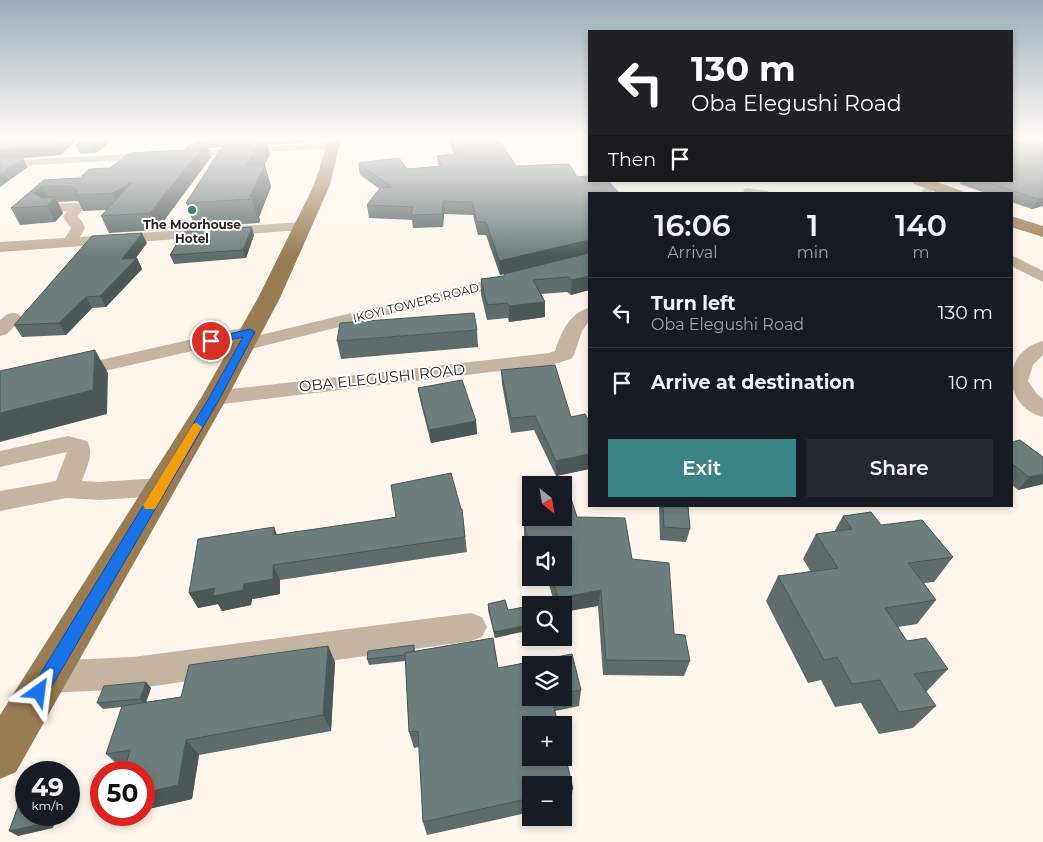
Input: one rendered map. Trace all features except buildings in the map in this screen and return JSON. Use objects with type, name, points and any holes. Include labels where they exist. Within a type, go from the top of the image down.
[{"type":"main road","points":[[1,753],[214,398],[269,298],[324,177]]},
{"type":"main road","points":[[925,187],[947,192]]},
{"type":"main road","points":[[1013,213],[1043,223]]},
{"type":"main road","points":[[1013,222],[1043,232]]},
{"type":"street","points":[[50,208],[77,207],[70,217],[72,222],[77,224],[78,228],[69,242]]},
{"type":"street","points":[[127,226],[255,218],[252,230]]},
{"type":"street","points":[[0,247],[302,226]]},
{"type":"street","points":[[1013,261],[1043,277]]},
{"type":"street","name":"IKOYI TOWERS ROAD","points":[[246,339],[522,277]]},
{"type":"street","name":"OBA ELEGUSHI ROAD","points":[[214,398],[550,359],[564,355],[567,343],[580,317],[588,313]]},
{"type":"street","points":[[58,376],[246,339]]},
{"type":"street","points":[[1043,347],[1031,353],[1019,368],[1018,382],[1029,399],[1043,410]]},
{"type":"street","points":[[0,460],[68,444],[79,447],[78,458],[66,489]]},
{"type":"street","points":[[0,501],[66,489],[99,491],[161,487]]},
{"type":"street","points":[[48,677],[133,673],[470,626]]},
{"type":"slow traffic","points":[[150,505],[197,427]]},
{"type":"place","name":"The Moorhouse Hotel","points":[[192,210]]},
{"type":"route","points":[[39,692],[214,398],[250,332],[211,341]]}]
